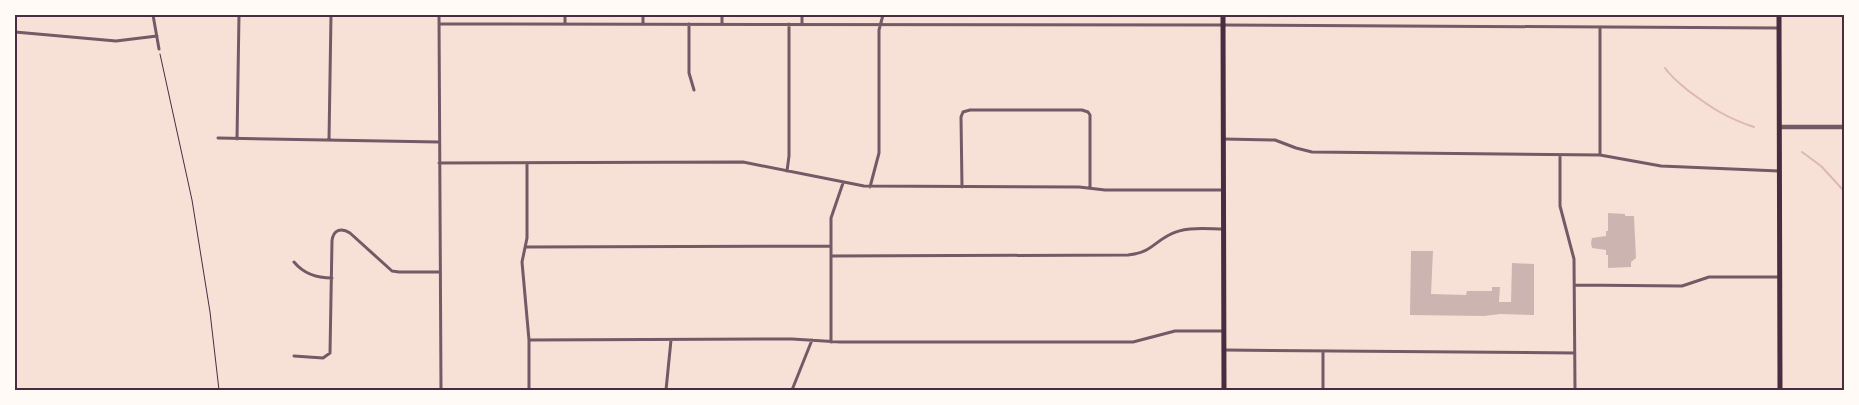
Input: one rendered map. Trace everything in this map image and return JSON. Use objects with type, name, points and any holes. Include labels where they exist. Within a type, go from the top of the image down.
[{"type":"main road","points":[[1223,15],[1224,390]]},
{"type":"main road","points":[[1779,15],[1780,390]]},
{"type":"street","points":[[153,15],[159,49]]},
{"type":"street","points":[[238,139],[239,15]]},
{"type":"street","points":[[329,140],[331,15]]},
{"type":"street","points":[[439,15],[441,390]]},
{"type":"street","points":[[565,15],[565,24]]},
{"type":"street","points":[[643,15],[643,24]]},
{"type":"street","points":[[722,15],[722,24]]},
{"type":"street","points":[[802,15],[802,24]]},
{"type":"street","points":[[870,187],[879,153],[879,30],[883,15]]},
{"type":"street","points":[[439,24],[1779,28]]},
{"type":"street","points":[[689,24],[689,74],[694,90]]},
{"type":"street","points":[[787,171],[789,156],[789,24]]},
{"type":"street","points":[[1600,27],[1600,156]]},
{"type":"street","points":[[15,32],[107,41],[123,41],[157,36]]},
{"type":"street","points":[[962,187],[961,117],[964,112],[970,110],[1082,110],[1088,112],[1090,117],[1090,188]]},
{"type":"street","points":[[1780,127],[1844,127]]},
{"type":"street","points":[[218,138],[439,142]]},
{"type":"street","points":[[1224,140],[1274,140],[1301,150],[1317,152],[1600,156],[1618,157],[1654,165],[1780,171]]},
{"type":"street","points":[[1560,155],[1560,206],[1573,252],[1575,390]]},
{"type":"street","points":[[439,163],[742,162],[870,187],[1224,190]]},
{"type":"street","points":[[527,163],[528,229],[522,262],[529,340],[529,390]]},
{"type":"street","points":[[831,342],[832,214],[843,183]]},
{"type":"street","points":[[831,256],[1128,256],[1149,250],[1162,239],[1176,232],[1224,229]]},
{"type":"street","points":[[294,356],[324,358],[330,353],[332,238],[338,230],[350,233],[392,271],[439,272]]},
{"type":"street","points":[[526,247],[831,246]]},
{"type":"street","points":[[294,262],[299,268],[311,275],[332,278]]},
{"type":"street","points":[[1574,285],[1682,286],[1709,277],[1780,278]]},
{"type":"street","points":[[529,340],[1133,342],[1175,332],[1224,331]]},
{"type":"street","points":[[666,390],[671,340]]},
{"type":"street","points":[[792,390],[812,340]]},
{"type":"street","points":[[1224,350],[1574,354]]},
{"type":"street","points":[[1323,351],[1324,390]]},
{"type":"path","points":[[159,49],[192,200],[210,312],[219,390]]},
{"type":"building","points":[[1608,213],[1634,216],[1636,258],[1631,262],[1631,267],[1608,268],[1606,250],[1592,248],[1592,238],[1606,236],[1606,231],[1608,231]]},
{"type":"building","points":[[1411,251],[1433,251],[1431,294],[1466,295],[1467,291],[1492,291],[1492,287],[1500,287],[1499,302],[1511,302],[1512,263],[1534,264],[1534,315],[1410,315]]},
{"type":"waterway","points":[[1665,68],[1680,84],[1720,113],[1754,127]]},
{"type":"waterway","points":[[1802,152],[1821,166],[1844,191]]}]
